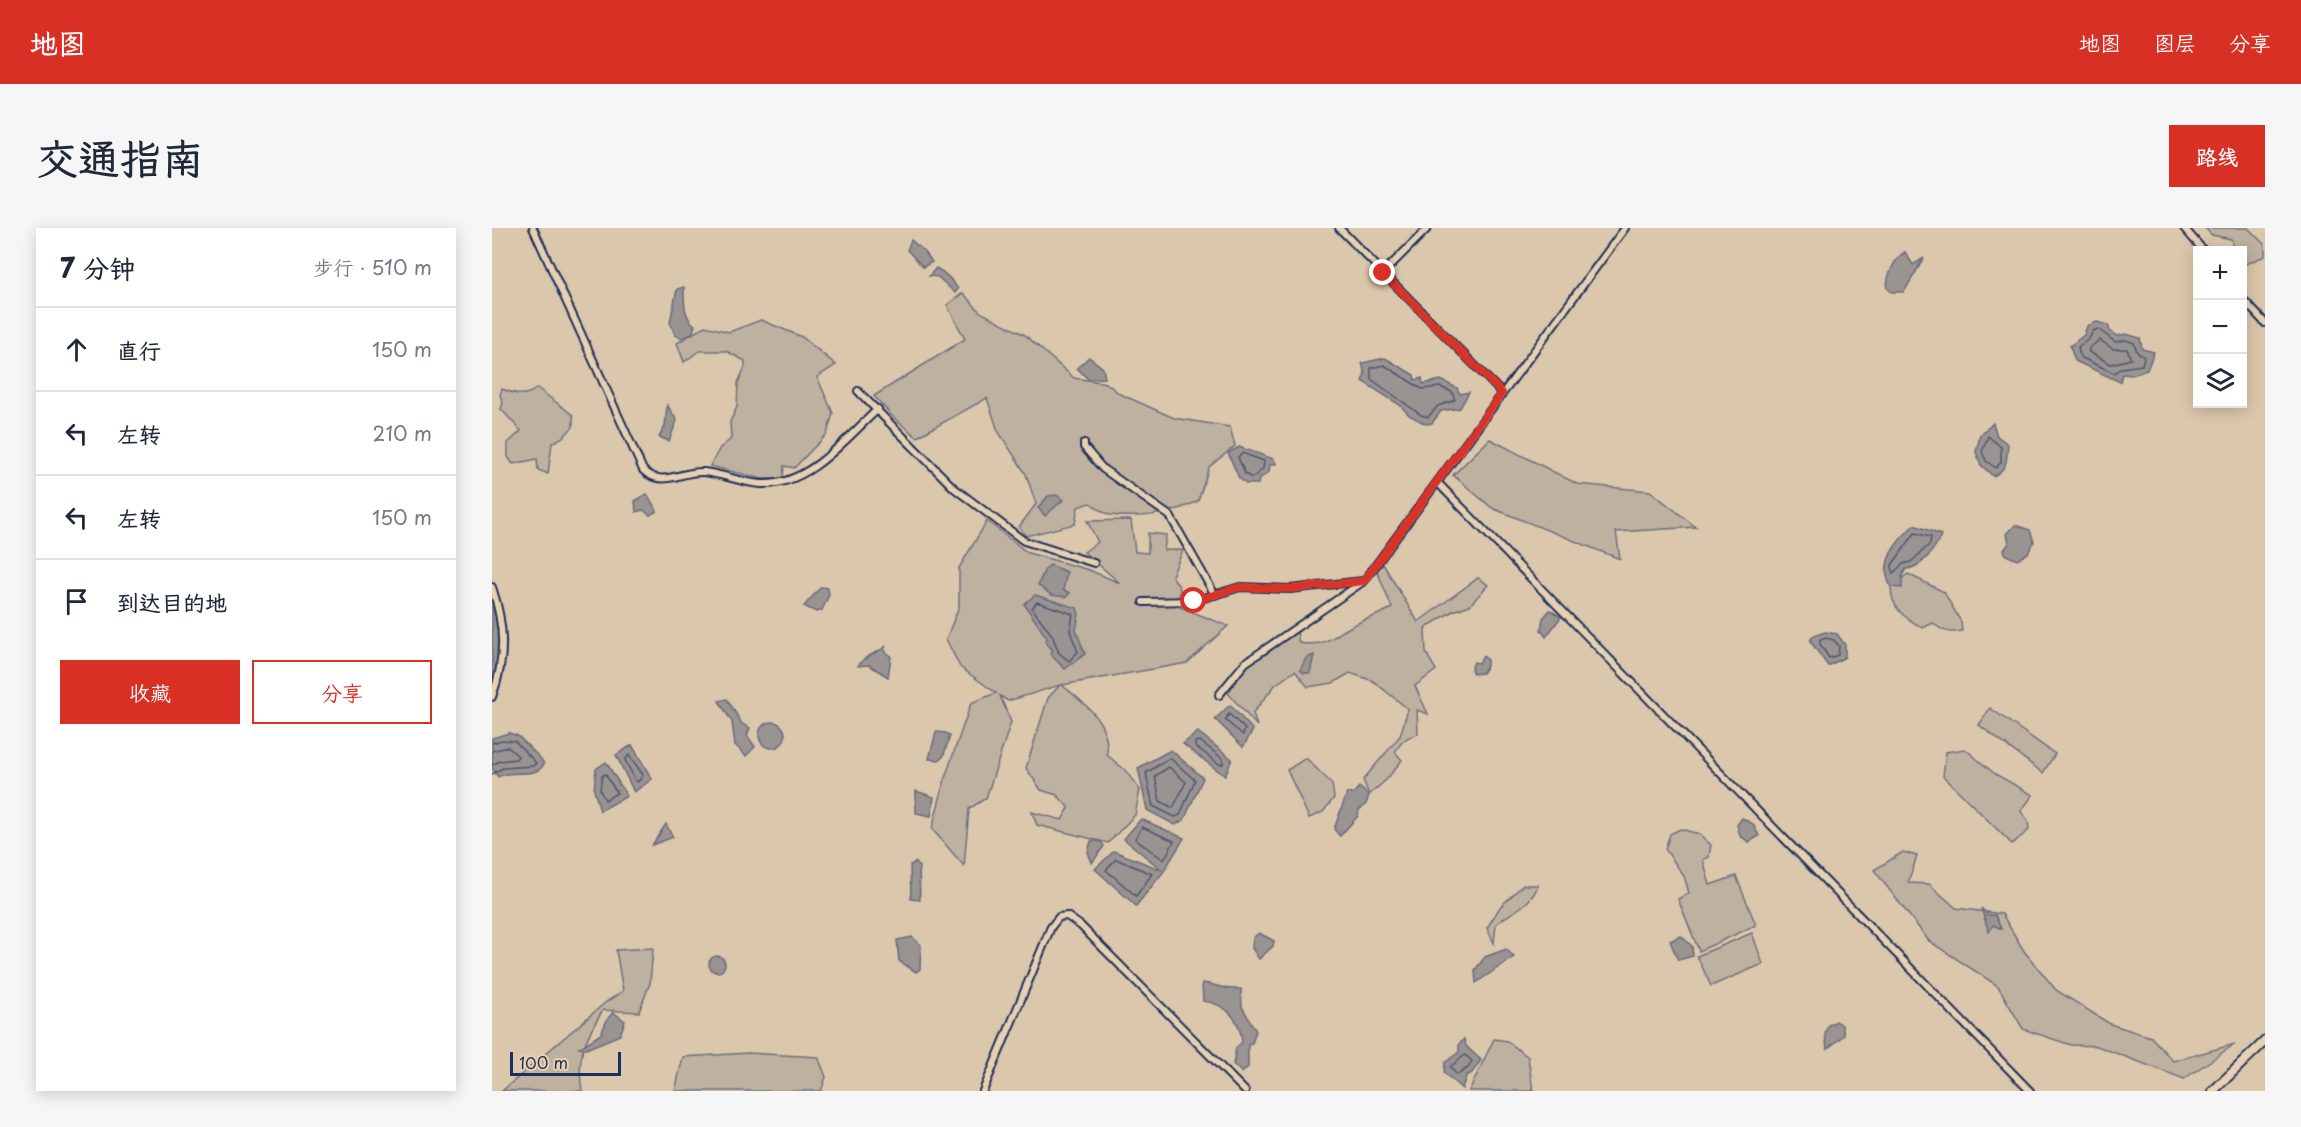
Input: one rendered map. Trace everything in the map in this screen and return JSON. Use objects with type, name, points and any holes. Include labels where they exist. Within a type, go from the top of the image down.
[{"type":"street","points":[[533,228],[643,470],[650,476],[663,480],[703,472],[758,484],[791,481],[817,463],[878,409]]},
{"type":"street","points":[[1339,228],[1502,393]]},
{"type":"street","points":[[1383,273],[1428,228]]},
{"type":"street","points":[[1219,696],[1245,663],[1364,581],[1395,536],[1438,483],[1625,228]]},
{"type":"street","points":[[2184,228],[2200,246]]},
{"type":"street","points":[[2244,300],[2265,323]]},
{"type":"street","points":[[858,391],[954,488],[1024,541],[1094,563]]},
{"type":"street","points":[[1084,442],[1084,447],[1104,469],[1170,516],[1215,595]]},
{"type":"street","points":[[1438,483],[2030,1091]]},
{"type":"street","points":[[1143,602],[1194,601],[1240,587],[1290,589],[1364,581]]},
{"type":"street","points":[[492,587],[501,616],[503,641],[501,674],[492,698]]},
{"type":"street","points":[[983,1091],[1051,927],[1059,917],[1067,916],[1081,926],[1245,1091]]},
{"type":"street","points":[[2213,1091],[2265,1041]]},
{"type":"shaded area","points":[[2205,228],[2248,228],[2265,245],[2265,256],[2247,263],[2247,246],[2233,246],[2231,239],[2212,235]]},
{"type":"shaded area","points":[[963,293],[980,312],[1025,335],[1074,378],[1106,383],[1120,394],[1174,418],[1230,427],[1235,446],[1209,467],[1198,501],[1167,512],[1144,516],[1108,514],[1090,503],[1078,507],[1075,524],[1026,536],[1019,527],[1036,504],[1026,474],[998,431],[987,398],[917,437],[894,418],[874,396],[965,339],[947,305]]},
{"type":"shaded area","points":[[761,320],[802,337],[836,365],[817,377],[833,413],[827,434],[794,468],[784,466],[783,478],[763,479],[710,466],[720,448],[731,439],[730,422],[737,407],[738,383],[745,367],[745,361],[726,351],[699,351],[684,362],[677,343],[705,326],[729,332]]},
{"type":"shaded area","points":[[537,388],[573,415],[573,427],[563,437],[552,443],[548,474],[538,470],[537,459],[513,464],[508,457],[508,443],[521,431],[501,409],[502,389],[516,394],[525,394]]},
{"type":"shaded area","points":[[1490,439],[1577,484],[1650,491],[1696,527],[1616,532],[1620,559],[1492,508],[1453,475]]},
{"type":"shaded area","points":[[1131,520],[1135,552],[1148,553],[1148,533],[1166,535],[1164,550],[1183,550],[1172,576],[1180,588],[1179,598],[1162,600],[1228,626],[1187,663],[1062,685],[1095,715],[1105,733],[1107,755],[1125,770],[1140,790],[1135,815],[1108,843],[1037,825],[1032,812],[1062,820],[1069,808],[1057,795],[1041,790],[1026,768],[1048,698],[1060,685],[1008,701],[1000,696],[1011,722],[986,798],[969,809],[964,866],[932,829],[946,775],[971,703],[996,693],[960,667],[946,639],[959,607],[959,568],[987,521],[1028,553],[1089,570],[1120,583],[1084,552],[1098,542],[1087,521]]},
{"type":"shaded area","points":[[1383,564],[1418,622],[1478,578],[1488,585],[1470,605],[1453,611],[1425,628],[1426,653],[1436,670],[1415,686],[1428,714],[1417,710],[1418,734],[1407,738],[1400,745],[1395,752],[1402,760],[1386,780],[1369,795],[1363,780],[1400,736],[1408,709],[1373,681],[1350,673],[1333,683],[1308,687],[1295,671],[1275,685],[1253,713],[1257,726],[1228,693],[1250,660],[1297,631],[1299,643],[1316,644],[1392,608],[1377,571]]},
{"type":"shaded area","points":[[1908,574],[1944,592],[1961,622],[1962,631],[1946,631],[1933,623],[1923,628],[1900,612],[1893,601],[1891,587]]},
{"type":"shaded area","points":[[1990,708],[2055,754],[2043,773],[1979,725]]},
{"type":"shaded area","points":[[1965,749],[1995,774],[2033,795],[2021,811],[2028,821],[2029,830],[2012,844],[1943,776],[1946,752]]},
{"type":"shaded area","points":[[1306,758],[1332,784],[1334,798],[1323,812],[1309,818],[1287,770]]},
{"type":"shaded area","points":[[1680,829],[1699,834],[1711,845],[1709,857],[1703,860],[1710,885],[1736,876],[1756,925],[1699,951],[1678,899],[1689,893],[1684,876],[1665,849],[1670,834]]},
{"type":"shaded area","points":[[1903,852],[1917,856],[1908,883],[1929,884],[1956,908],[2002,914],[2024,951],[2056,990],[2110,1024],[2151,1037],[2173,1061],[2235,1044],[2184,1079],[2097,1046],[2071,1045],[2023,1029],[1998,986],[1929,941],[1874,870]]},
{"type":"shaded area","points":[[1523,885],[1538,885],[1526,903],[1496,924],[1494,943],[1487,928],[1500,907]]},
{"type":"shaded area","points":[[1752,933],[1763,964],[1711,986],[1697,956]]},
{"type":"shaded area","points":[[653,948],[650,983],[639,1012],[603,1010],[591,1030],[581,1058],[582,1091],[502,1091],[606,1002],[623,991],[616,950]]},
{"type":"shaded area","points":[[1494,1039],[1507,1041],[1528,1057],[1533,1091],[1469,1091]]},
{"type":"shaded area","points":[[748,1053],[818,1057],[826,1077],[821,1091],[675,1091],[683,1057]]},
{"type":"water","points":[[911,240],[924,251],[932,262],[923,267],[907,250]]},
{"type":"water","points":[[1905,252],[1913,265],[1924,258],[1904,292],[1892,292],[1887,288],[1890,273],[1894,263]]},
{"type":"water","points":[[936,268],[946,274],[958,289],[955,293],[938,277],[929,276]]},
{"type":"water","points":[[684,287],[686,313],[695,325],[692,334],[682,338],[675,335],[670,322],[677,289]]},
{"type":"water","points":[[2097,322],[2108,325],[2110,331],[2117,336],[2126,334],[2140,338],[2142,349],[2154,352],[2147,370],[2132,375],[2122,374],[2120,382],[2075,361],[2070,346],[2084,335],[2087,326]]},
{"type":"water","points":[[1089,357],[1103,368],[1105,378],[1088,379],[1077,368]]},
{"type":"water","points":[[1385,358],[1414,375],[1415,380],[1422,378],[1423,384],[1441,380],[1457,388],[1460,394],[1469,392],[1460,408],[1441,411],[1432,423],[1426,424],[1409,415],[1400,405],[1362,381],[1365,374],[1362,363]]},
{"type":"water","points":[[667,405],[677,420],[669,441],[659,437],[665,426]]},
{"type":"water","points":[[1993,423],[1997,436],[2008,444],[2004,467],[1993,476],[1981,465],[1976,452],[1980,435]]},
{"type":"water","points":[[1239,447],[1274,459],[1276,464],[1270,465],[1269,472],[1259,479],[1258,484],[1246,484],[1239,478],[1228,453]]},
{"type":"water","points":[[647,494],[657,511],[650,515],[643,510],[636,512],[635,501]]},
{"type":"water","points":[[1057,495],[1063,500],[1045,516],[1038,508],[1048,496]]},
{"type":"water","points":[[1914,525],[1941,535],[1932,552],[1923,561],[1906,569],[1902,576],[1902,588],[1891,587],[1887,570],[1888,561],[1895,546]]},
{"type":"water","points":[[2015,525],[2030,530],[2034,542],[2028,553],[2017,560],[2006,555],[2004,550],[2009,543],[2007,534]]},
{"type":"water","points":[[1050,565],[1067,572],[1063,590],[1070,593],[1066,597],[1051,595],[1038,585],[1045,569]]},
{"type":"water","points":[[821,587],[828,588],[829,595],[822,610],[816,612],[804,606]]},
{"type":"water","points":[[1035,595],[1077,608],[1079,614],[1076,630],[1085,654],[1065,669],[1051,655],[1052,649],[1045,642],[1047,638],[1024,604]]},
{"type":"water","points":[[492,601],[499,623],[500,646],[498,669],[492,692]]},
{"type":"water","points":[[1550,610],[1561,617],[1546,637],[1541,630],[1543,618]]},
{"type":"water","points":[[1825,632],[1837,634],[1845,645],[1845,657],[1828,666],[1810,641],[1813,636]]},
{"type":"water","points":[[886,646],[884,650],[891,657],[888,677],[869,665],[858,666],[863,660]]},
{"type":"water","points":[[1314,655],[1310,673],[1304,673],[1300,670],[1306,658]]},
{"type":"water","points":[[1483,656],[1487,659],[1487,666],[1482,673],[1473,674],[1471,669],[1474,662],[1479,663]]},
{"type":"water","points":[[727,699],[742,724],[750,728],[747,735],[755,747],[746,756],[735,745],[732,722],[719,701]]},
{"type":"water","points":[[1230,705],[1253,730],[1243,747],[1215,719]]},
{"type":"water","points":[[772,722],[781,726],[785,735],[781,744],[772,748],[763,744],[759,735],[763,726]]},
{"type":"water","points":[[936,732],[950,736],[943,757],[939,760],[929,759]]},
{"type":"water","points":[[1198,732],[1232,759],[1225,776],[1183,744]]},
{"type":"water","points":[[509,733],[518,736],[541,759],[544,764],[540,769],[535,772],[510,773],[498,777],[492,768],[492,738]]},
{"type":"water","points":[[632,745],[652,779],[634,792],[616,755]]},
{"type":"water","points":[[1171,750],[1203,778],[1184,820],[1175,825],[1147,810],[1138,768]]},
{"type":"water","points":[[606,762],[627,796],[600,811],[594,790],[596,769]]},
{"type":"water","points":[[1359,787],[1369,795],[1366,804],[1340,836],[1334,829],[1347,793],[1353,794]]},
{"type":"water","points":[[916,791],[934,797],[931,816],[916,813]]},
{"type":"water","points":[[1742,818],[1753,824],[1759,836],[1749,842],[1740,836],[1737,825]]},
{"type":"water","points":[[1141,819],[1184,838],[1164,871],[1136,906],[1095,869],[1114,851],[1162,870],[1124,839]]},
{"type":"water","points":[[666,824],[673,837],[652,845]]},
{"type":"water","points":[[1091,841],[1100,841],[1104,846],[1092,863],[1088,852]]},
{"type":"water","points":[[916,862],[919,867],[920,900],[911,899],[910,865]]},
{"type":"water","points":[[1981,908],[1988,915],[1995,915],[2001,929],[1993,925],[1989,932]]},
{"type":"water","points":[[1259,933],[1274,941],[1273,946],[1259,959],[1252,948],[1253,938]]},
{"type":"water","points":[[1681,936],[1692,946],[1693,956],[1678,960],[1670,941]]},
{"type":"water","points":[[912,937],[921,945],[920,969],[916,972],[899,961],[897,940]]},
{"type":"water","points":[[1506,949],[1514,957],[1476,983],[1475,970],[1485,957]]},
{"type":"water","points":[[717,956],[723,958],[725,964],[723,970],[717,972],[711,970],[709,964],[711,958]]},
{"type":"water","points":[[1202,983],[1229,989],[1241,989],[1242,1007],[1256,1031],[1252,1043],[1248,1045],[1248,1067],[1242,1073],[1233,1064],[1236,1048],[1242,1042],[1235,1019],[1219,1005],[1203,1001]]},
{"type":"water","points":[[613,1012],[625,1021],[620,1035],[586,1049],[579,1048],[601,1034]]},
{"type":"water","points":[[1836,1021],[1842,1025],[1844,1035],[1827,1049],[1825,1034],[1828,1025]]},
{"type":"water","points":[[1464,1039],[1466,1046],[1481,1060],[1472,1073],[1466,1076],[1462,1089],[1444,1073],[1445,1063],[1459,1052],[1459,1044]]},
{"type":"route","points":[[1194,601],[1240,587],[1290,589],[1364,581],[1502,393],[1383,273]]}]
